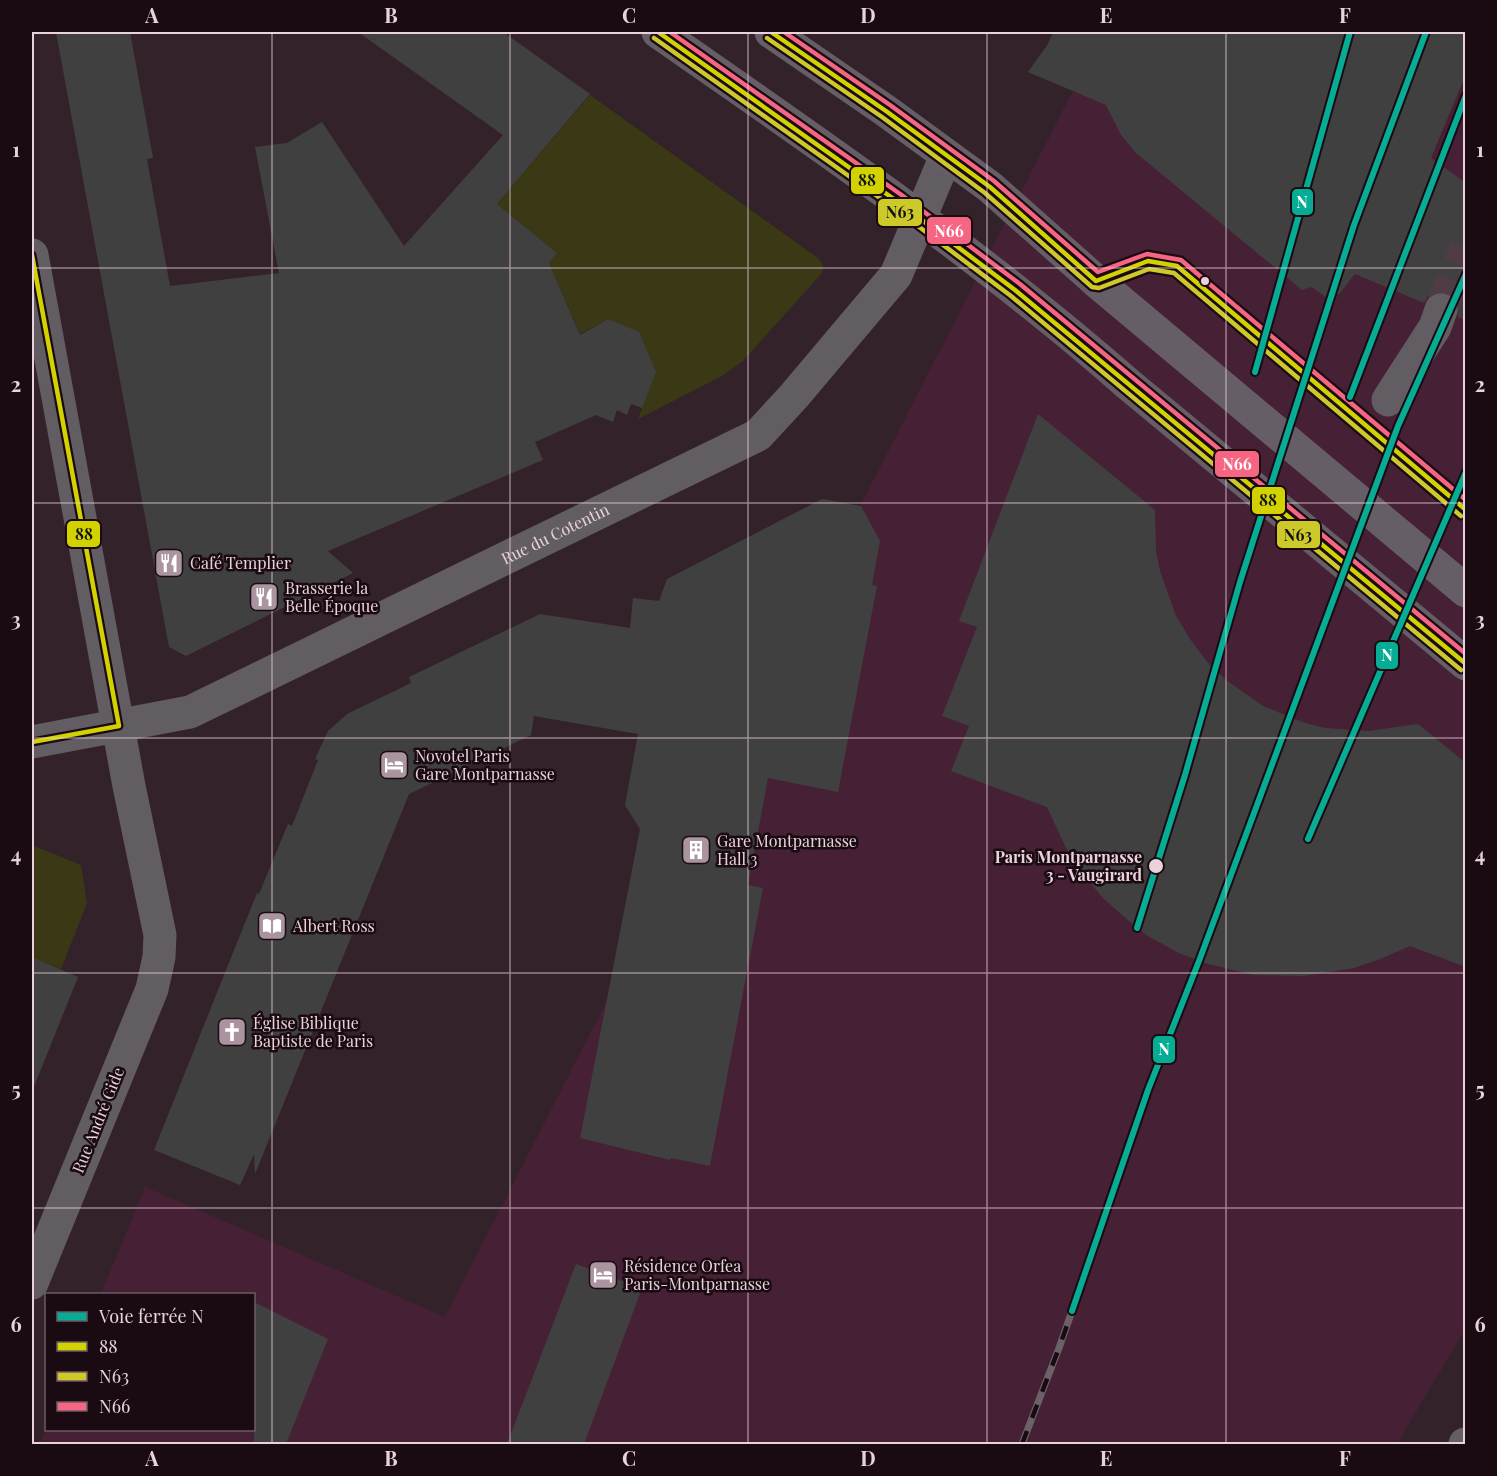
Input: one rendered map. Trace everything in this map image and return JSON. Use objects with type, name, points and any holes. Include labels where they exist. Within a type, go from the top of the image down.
[{"type":"main road","points":[[658,32],[921,217],[957,245],[1081,343],[1466,664]]},
{"type":"main road","points":[[771,32],[990,187],[1096,281],[1466,591]]},
{"type":"street","name":"Rue du Cotentin","points":[[32,742],[190,712],[758,435],[896,275],[946,156]]},
{"type":"street","name":"Rue André Gide","points":[[32,255],[129,786],[160,935],[159,957],[152,989],[32,1282]]},
{"type":"street","points":[[1388,400],[1435,327],[1441,310]]},
{"type":"shaded area","points":[[1103,32],[1465,32],[1466,1328],[1397,1444],[40,1444],[45,1431],[255,1431],[255,1293],[101,1293],[145,1187],[445,1317]]},
{"type":"shaded area","points":[[590,95],[818,258],[823,265],[822,273],[743,361],[722,376],[638,419],[642,408],[608,319],[580,334],[549,263],[557,253],[497,204]]},
{"type":"shaded area","points":[[32,845],[81,865],[87,903],[61,969],[32,957]]},
{"type":"building","points":[[56,32],[130,32],[153,158],[147,159],[170,286],[279,273],[255,147],[287,143],[322,122],[404,246],[503,135],[358,32],[503,32],[590,94],[497,204],[557,253],[549,263],[580,335],[608,319],[639,332],[656,372],[642,408],[631,404],[627,415],[617,410],[613,422],[596,415],[535,442],[543,460],[328,551],[353,573],[186,656],[169,647]]},
{"type":"building","points":[[1053,32],[1466,32],[1466,74],[1431,158],[1466,183],[1466,320],[1458,317],[1459,306],[1456,298],[1448,293],[1437,292],[1428,296],[1424,303],[1355,274],[1340,293],[1328,299],[1312,287],[1302,290],[1136,153],[1121,135],[1106,105],[1028,72],[1048,44]]},
{"type":"building","points":[[1038,414],[1155,510],[1156,551],[1160,571],[1176,616],[1208,663],[1226,680],[1263,706],[1302,722],[1325,728],[1368,731],[1418,724],[1466,763],[1466,967],[1410,946],[1354,968],[1304,976],[1253,975],[1205,963],[1179,953],[1148,936],[1103,898],[1066,848],[1047,807],[951,771],[969,726],[942,716],[977,627],[959,621]]},
{"type":"building","points":[[822,499],[861,506],[880,541],[872,585],[877,586],[838,792],[768,778],[748,885],[763,888],[710,1166],[671,1158],[670,1160],[580,1138],[640,829],[625,805],[638,734],[534,716],[531,735],[409,794],[255,1174],[254,1154],[240,1185],[154,1150],[257,893],[259,894],[288,824],[292,826],[318,760],[315,759],[328,731],[347,714],[411,683],[409,677],[540,614],[630,628],[633,598],[659,601],[667,579]]},
{"type":"building","points":[[32,957],[78,977],[33,1089],[32,1089]]},
{"type":"building","points":[[576,1264],[642,1288],[584,1444],[507,1444]]},
{"type":"building","points":[[255,1302],[328,1339],[286,1444],[254,1444]]},
{"type":"tunnel","points":[[1441,310],[1466,249]]},
{"type":"railway","points":[[1022,1444],[1072,1311]]},
{"type":"rail line","name":"N","points":[[1255,372],[1350,32]]},
{"type":"rail line","name":"N","points":[[1137,928],[1185,775],[1240,582],[1354,225],[1426,32]]},
{"type":"rail line","name":"N","points":[[1350,397],[1466,95]]},
{"type":"rail line","name":"N","points":[[1072,1311],[1148,1090],[1199,961],[1398,426],[1466,274]]},
{"type":"rail line","name":"N","points":[[1308,839],[1466,472]]},
{"type":"transit line","name":"88","points":[[658,32],[898,202],[1015,290],[1466,664]]},
{"type":"transit line","name":"N66","points":[[670,32],[903,196],[1020,284],[1466,654]]},
{"type":"transit line","name":"88","points":[[771,32],[886,111],[990,187],[1096,281],[1148,261],[1177,266],[1466,510]]},
{"type":"transit line","name":"N66","points":[[784,32],[890,105],[994,181],[1098,272],[1147,254],[1181,260],[1466,500]]},
{"type":"transit line","name":"N63","points":[[654,38],[894,208],[1011,296],[1461,670]]},
{"type":"transit line","name":"N63","points":[[767,38],[882,117],[985,193],[1092,287],[1099,288],[1149,269],[1174,273],[1461,516]]},
{"type":"transit line","name":"88","points":[[32,255],[119,726],[32,742]]},
{"type":"place","name":"Café Templier","points":[[169,563]]},
{"type":"place","name":"Brasserie la Belle Époque","points":[[264,597]]},
{"type":"place","name":"Novotel Paris Gare Montparnasse","points":[[394,765]]},
{"type":"place","name":"Gare Montparnasse Hall 3","points":[[696,850]]},
{"type":"place","name":"Paris Montparnasse 3 - Vaugirard","points":[[1156,866]]},
{"type":"place","name":"Albert Ross","points":[[272,926]]},
{"type":"place","name":"Église Biblique Baptiste de Paris","points":[[232,1032]]},
{"type":"place","name":"Résidence Orfea Paris-Montparnasse","points":[[603,1275]]}]
